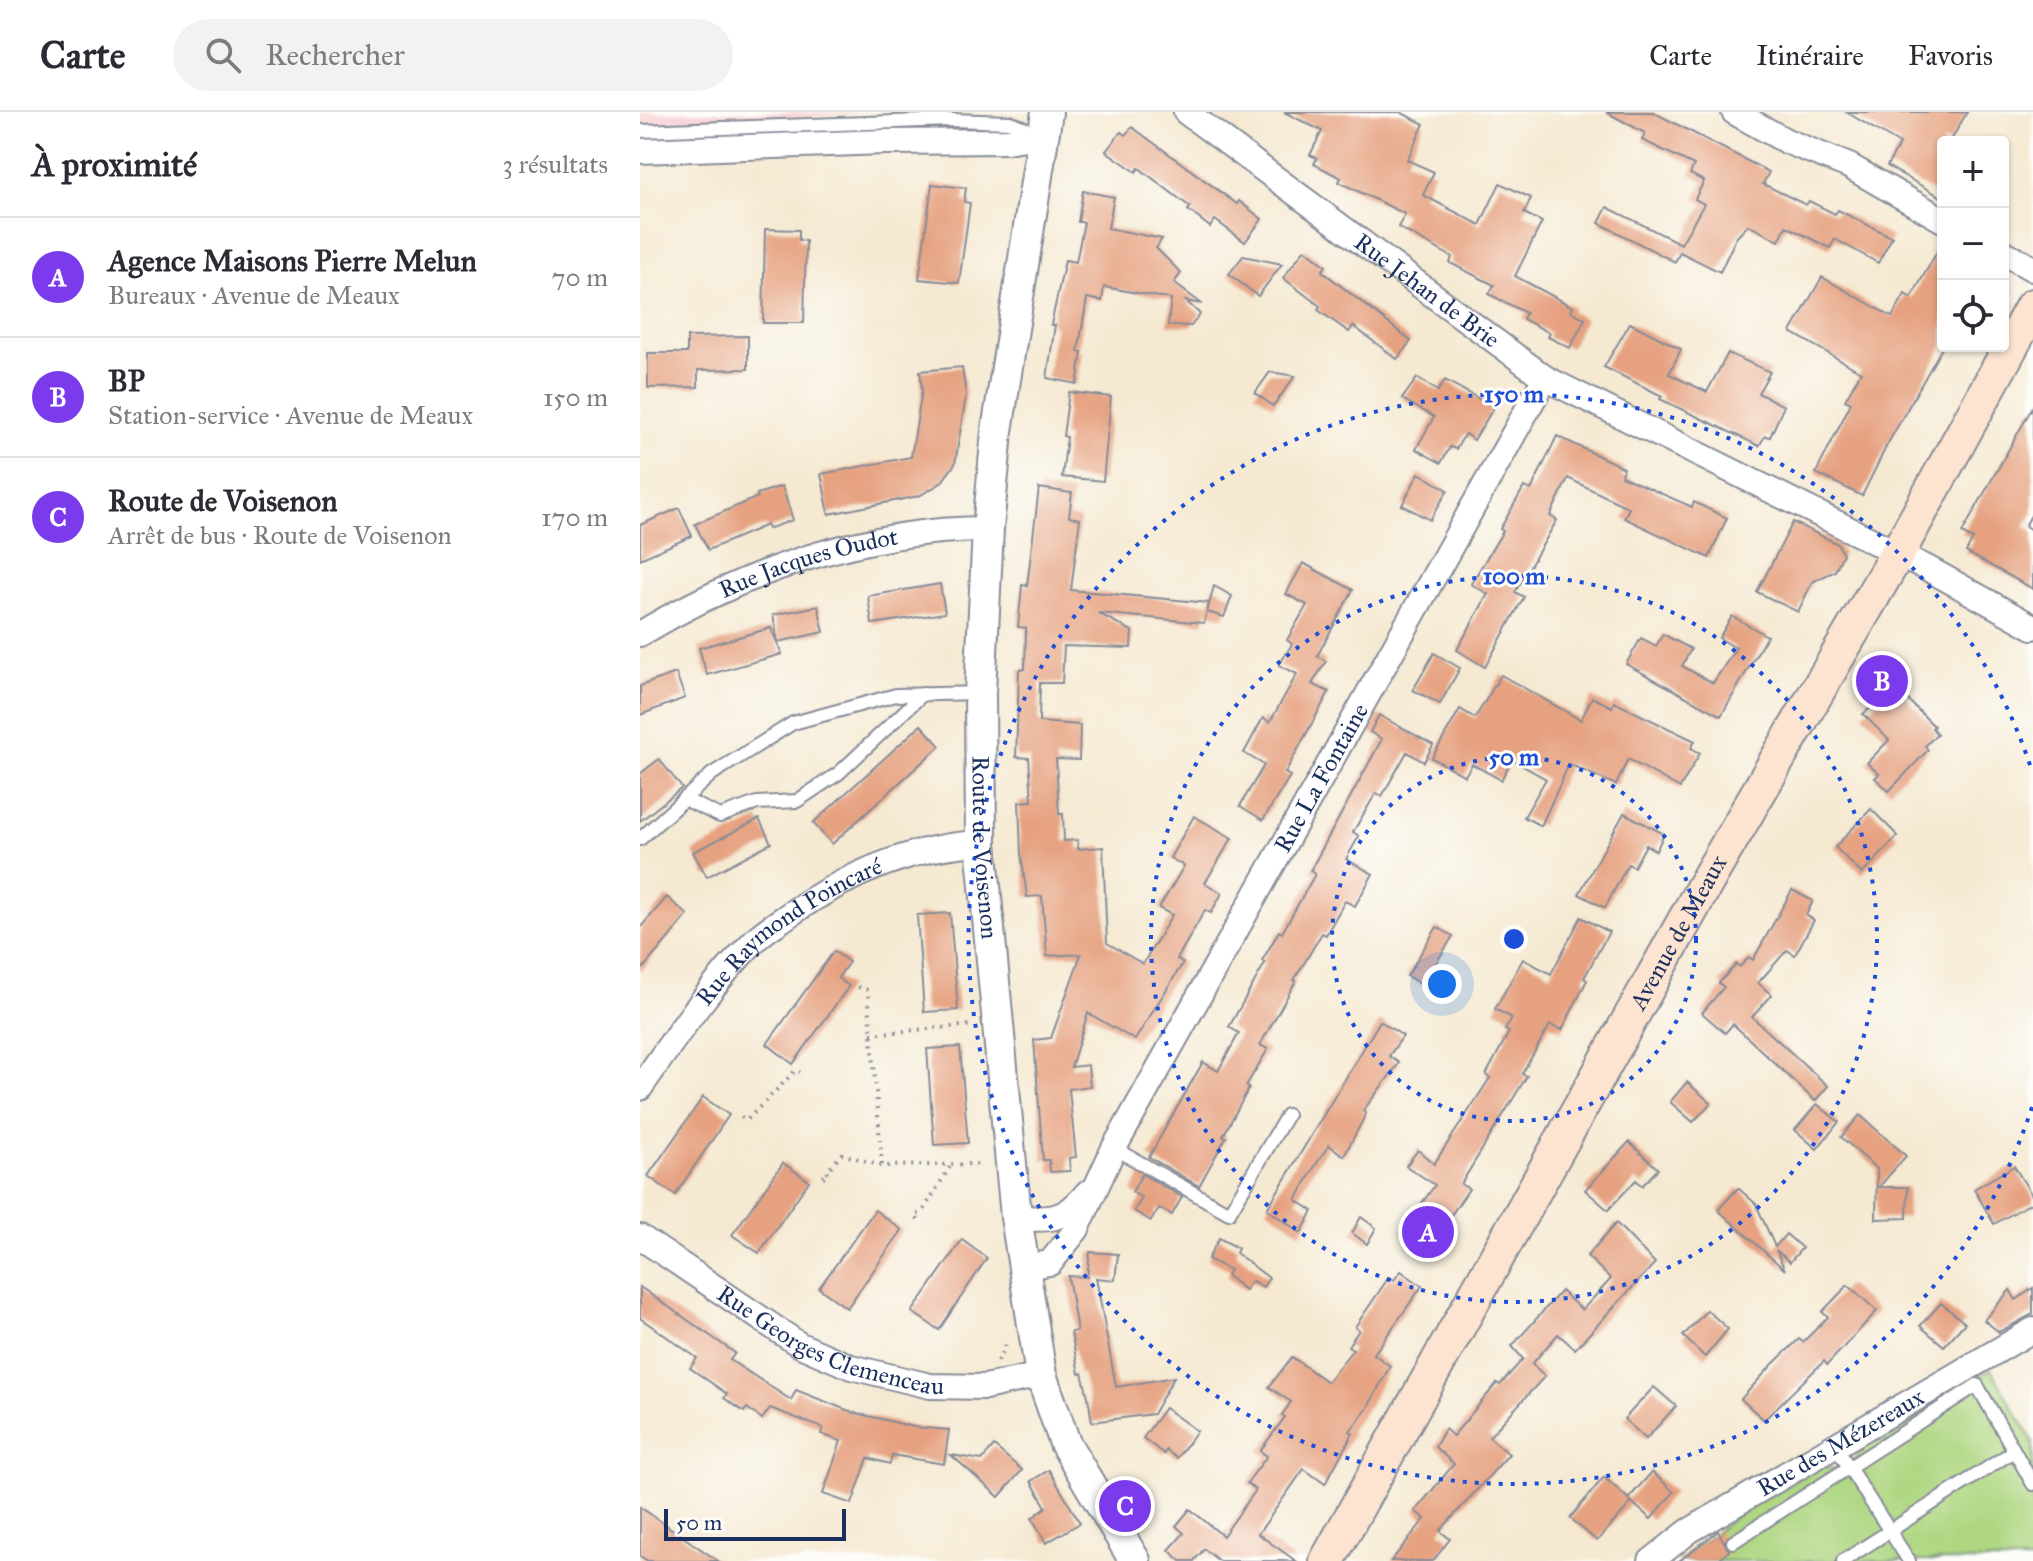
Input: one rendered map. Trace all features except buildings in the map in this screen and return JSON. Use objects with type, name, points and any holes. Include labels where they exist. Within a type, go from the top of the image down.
[{"type":"main road","name":"Avenue de Meaux","points":[[1327,1561],[1712,872],[1897,554],[2033,306]]},
{"type":"street","name":"Rue Jehan de Brie","points":[[1186,112],[1545,378],[1927,568],[2033,627]]},
{"type":"street","points":[[1734,112],[1786,141],[1849,166],[1937,217]]},
{"type":"street","points":[[640,151],[911,141],[1007,141],[1045,124]]},
{"type":"street","name":"Route de Voisenon","points":[[1045,124],[997,431],[988,529],[980,693],[981,843],[1016,1217],[1041,1375],[1065,1443],[1135,1561]]},
{"type":"street","points":[[2009,255],[2033,269]]},
{"type":"street","name":"Rue La Fontaine","points":[[1023,1267],[1050,1263],[1077,1229],[1114,1148],[1545,378]]},
{"type":"street","name":"Rue Jacques Oudot","points":[[640,634],[732,585],[830,552],[911,535],[956,529],[988,529]]},
{"type":"street","name":"Rue Raymond Poincaré","points":[[640,1088],[700,1001],[758,937],[829,887],[900,856],[948,845],[981,843]]},
{"type":"street","name":"Rue La Fontaine","points":[[1016,1217],[1059,1217],[1076,1207],[1099,1179]]},
{"type":"street","name":"Rue Georges Clemenceau","points":[[640,1237],[800,1345],[831,1360],[930,1386],[985,1387],[1041,1375]]},
{"type":"street","name":"Rue des Mézereaux","points":[[1651,1561],[1689,1531],[2033,1330]]},
{"type":"lane","points":[[640,131],[951,120],[1045,124]]},
{"type":"lane","points":[[640,839],[712,774],[793,723],[896,695],[980,693]]},
{"type":"lane","points":[[684,799],[720,816],[757,803],[797,801],[839,773],[923,694]]},
{"type":"lane","points":[[1114,1148],[1229,1213],[1287,1115]]},
{"type":"lane","points":[[1733,1542],[1977,1385],[2033,1484]]},
{"type":"lane","points":[[1834,1444],[1909,1561]]},
{"type":"lane","points":[[1843,1561],[2014,1451]]},
{"type":"path","points":[[858,987],[868,990],[882,1166]]},
{"type":"path","points":[[871,1034],[975,1025]]},
{"type":"path","points":[[741,1117],[747,1120],[796,1070],[800,1072]]},
{"type":"path","points":[[823,1177],[829,1174],[827,1171],[842,1154],[882,1166],[986,1164],[989,1167]]},
{"type":"path","points":[[918,1220],[915,1216],[923,1211],[951,1165]]},
{"type":"path","points":[[985,1387],[984,1370],[997,1362],[1005,1348],[1007,1330]]},
{"type":"shaded area","points":[[640,112],[871,112],[640,130]]},
{"type":"green space","points":[[1991,1369],[2033,1442],[2033,1561],[1680,1561],[1740,1513],[1821,1465],[1837,1470],[1857,1458],[1858,1442]]},
{"type":"place","name":"BP","points":[[1882,681]]},
{"type":"place","name":"Agence Maisons Pierre Melun","points":[[1428,1232]]},
{"type":"place","name":"Route de Voisenon","points":[[1125,1506]]}]
